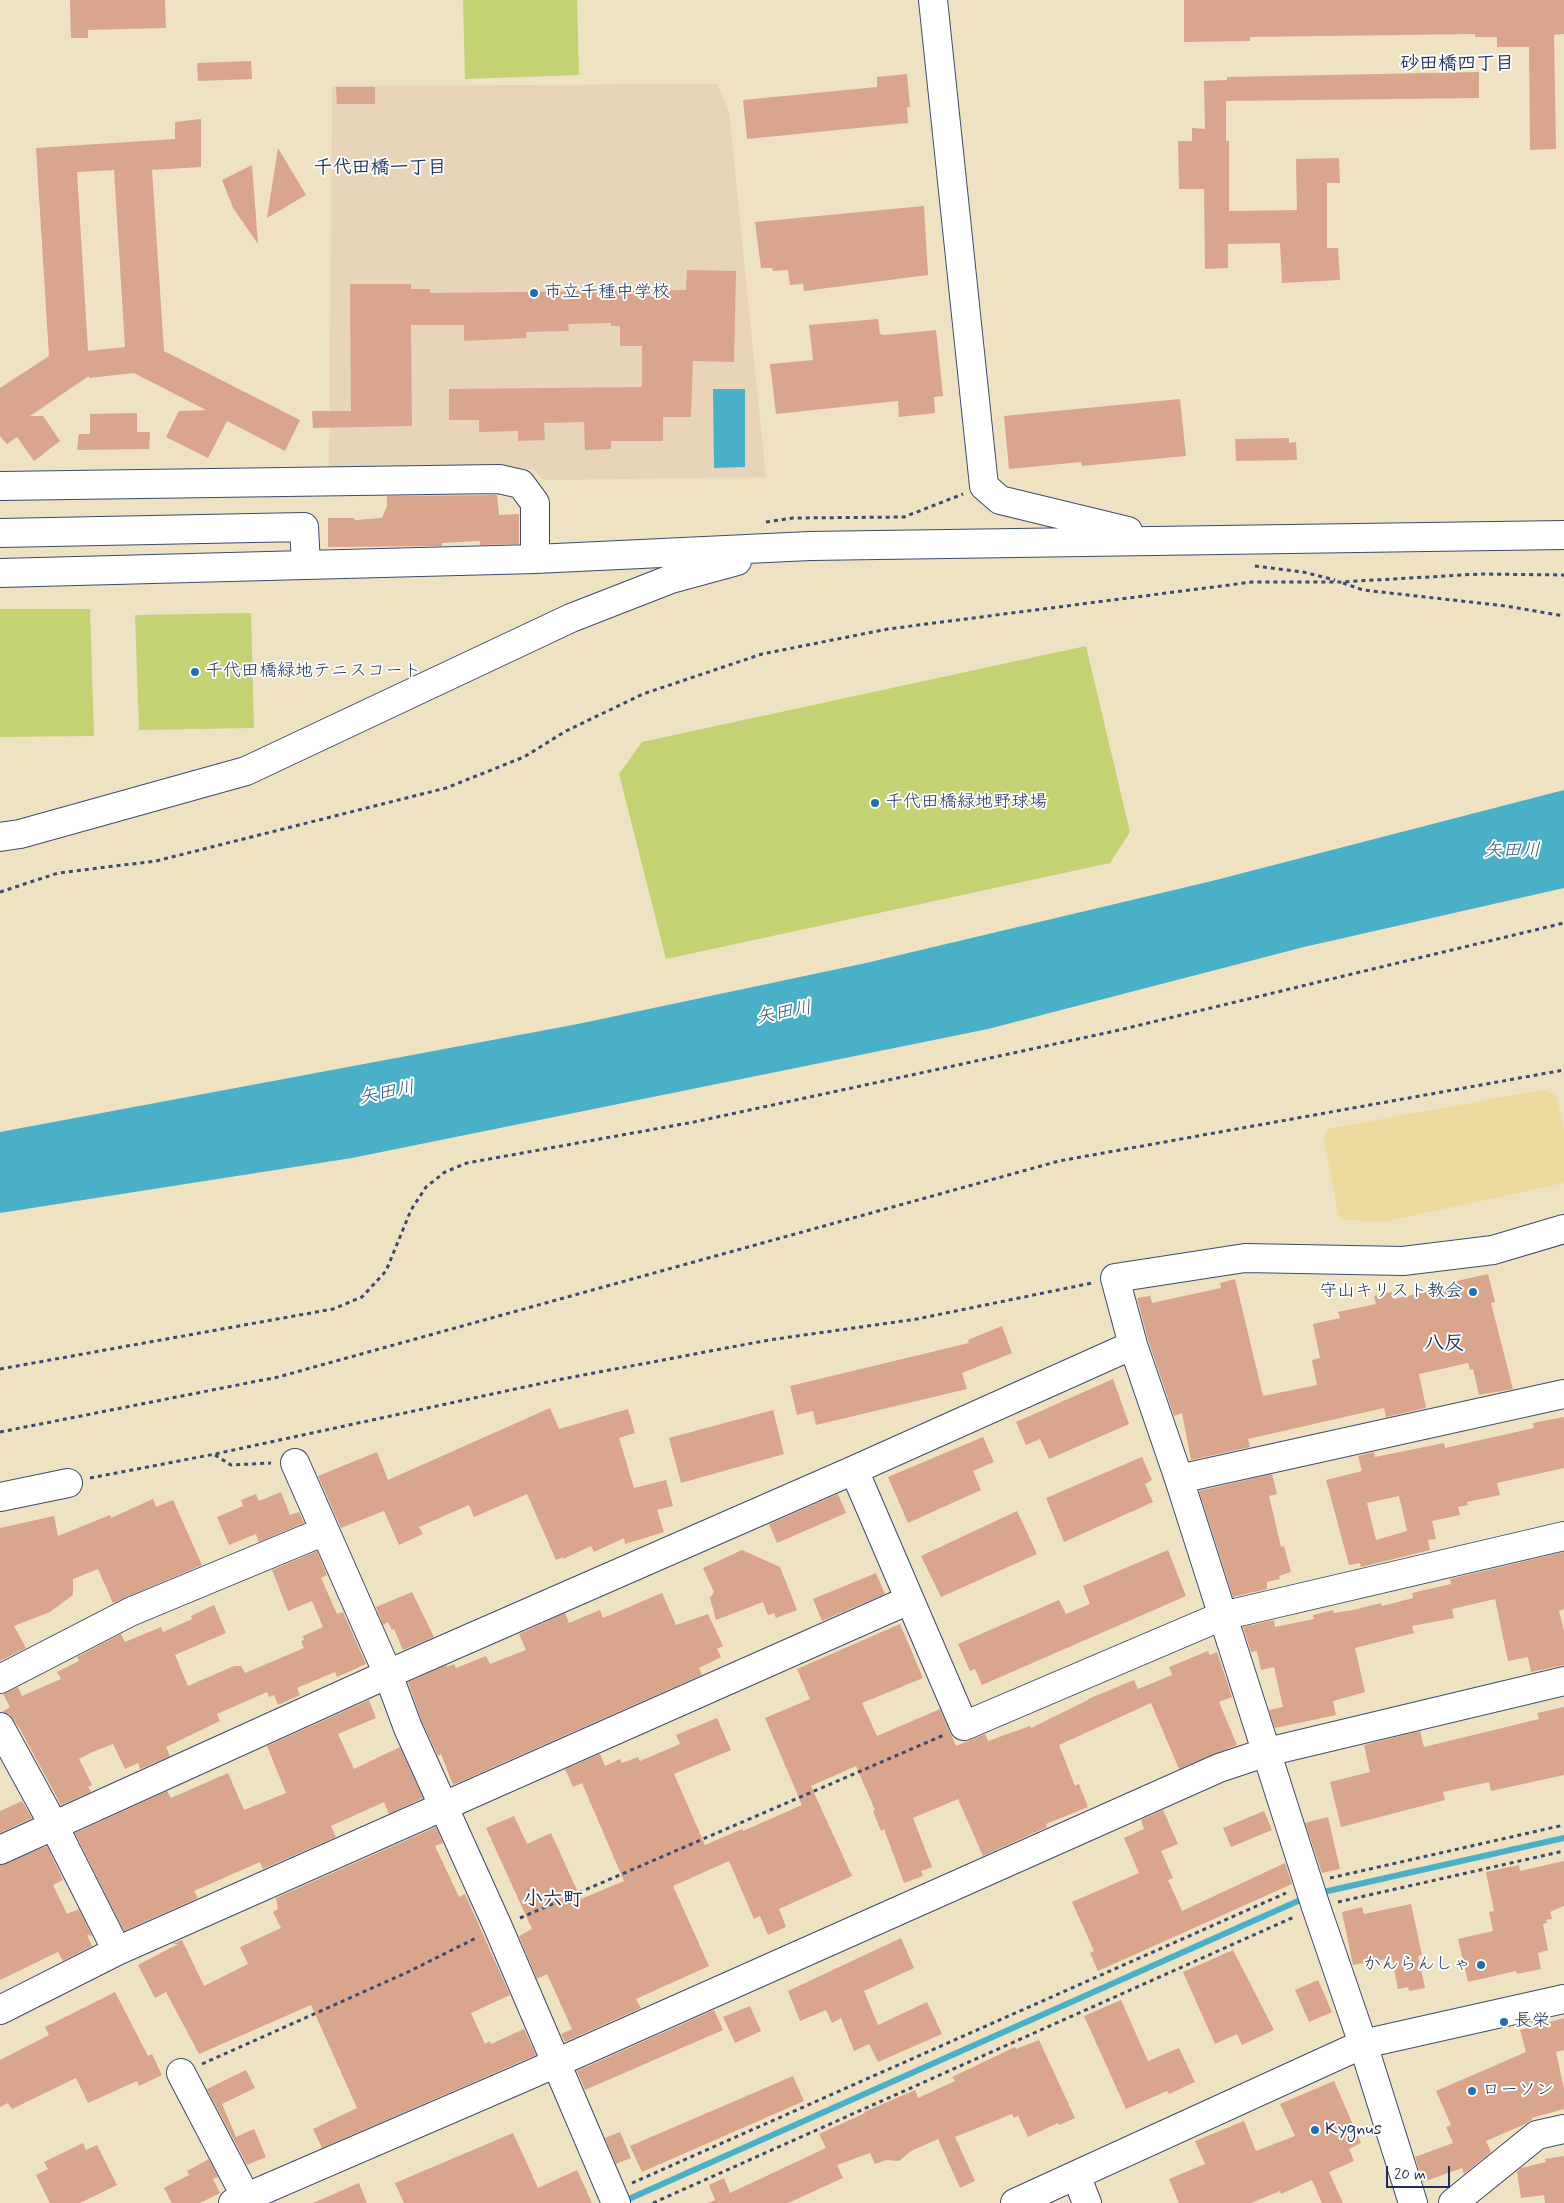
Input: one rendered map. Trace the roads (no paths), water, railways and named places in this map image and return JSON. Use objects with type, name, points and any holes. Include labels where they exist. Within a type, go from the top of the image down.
[{"type":"street","points":[[933,0],[984,486],[1000,500],[1166,540]]},
{"type":"street","points":[[0,486],[498,479],[522,484],[534,503],[535,559]]},
{"type":"street","points":[[0,532],[304,527],[306,565]]},
{"type":"street","points":[[0,572],[535,559],[810,546],[1564,535]]},
{"type":"street","points":[[0,837],[20,834],[246,771],[571,618],[655,585],[739,560],[810,546]]},
{"type":"street","points":[[652,554],[662,558],[667,565],[666,574],[655,585]]},
{"type":"street","points":[[1413,2203],[1179,1479],[1133,1345],[1114,1278],[1245,1258],[1403,1261],[1493,1250],[1564,1228]]},
{"type":"street","points":[[0,1850],[53,1824],[388,1674],[854,1470],[1133,1345]]},
{"type":"street","points":[[1179,1479],[1564,1394]]},
{"type":"street","points":[[295,1463],[388,1674],[408,1728],[498,1927],[613,2197]]},
{"type":"street","points":[[854,1470],[908,1600],[964,1726],[1222,1616],[1564,1536]]},
{"type":"street","points":[[0,1497],[68,1483]]},
{"type":"street","points":[[0,1679],[130,1612],[325,1531]]},
{"type":"street","points":[[0,2010],[117,1951],[908,1600]]},
{"type":"street","points":[[181,2073],[242,2201],[1219,1768],[1267,1752],[1564,1681]]},
{"type":"street","points":[[0,1727],[53,1824],[117,1951]]},
{"type":"street","points":[[1015,2203],[1363,2044],[1564,1998]]},
{"type":"street","points":[[1453,2203],[1537,2135],[1564,2129]]},
{"type":"street","points":[[1076,2175],[1087,2203]]},
{"type":"water","points":[[713,389],[745,389],[745,467],[714,468]]},
{"type":"water","name":"矢田川","points":[[1564,790],[1564,888],[1304,947],[988,1029],[352,1158],[0,1213],[0,1132],[578,1024],[866,963],[1212,881]]},
{"type":"waterway","points":[[1319,1893],[1564,1838]]},
{"type":"waterway","points":[[622,2202],[1307,1897]]},
{"type":"place","name":"市立千種中学校","points":[[534,293]]},
{"type":"place","name":"千代田橋緑地テニスコート","points":[[195,672]]},
{"type":"place","name":"千代田橋緑地野球場","points":[[875,803]]},
{"type":"place","name":"守山キリスト教会","points":[[1473,1292]]},
{"type":"place","name":"かんらんしゃ","points":[[1481,1965]]},
{"type":"place","name":"長栄","points":[[1504,2022]]},
{"type":"place","name":"ローソン","points":[[1472,2091]]},
{"type":"place","name":"Kygnus","points":[[1315,2130]]},
{"type":"district","name":"砂田橋四丁目","points":[[1457,65]]},
{"type":"district","name":"千代田橋一丁目","points":[[380,169]]},
{"type":"district","name":"八反","points":[[1444,1345]]},
{"type":"district","name":"小六町","points":[[553,1901]]}]
